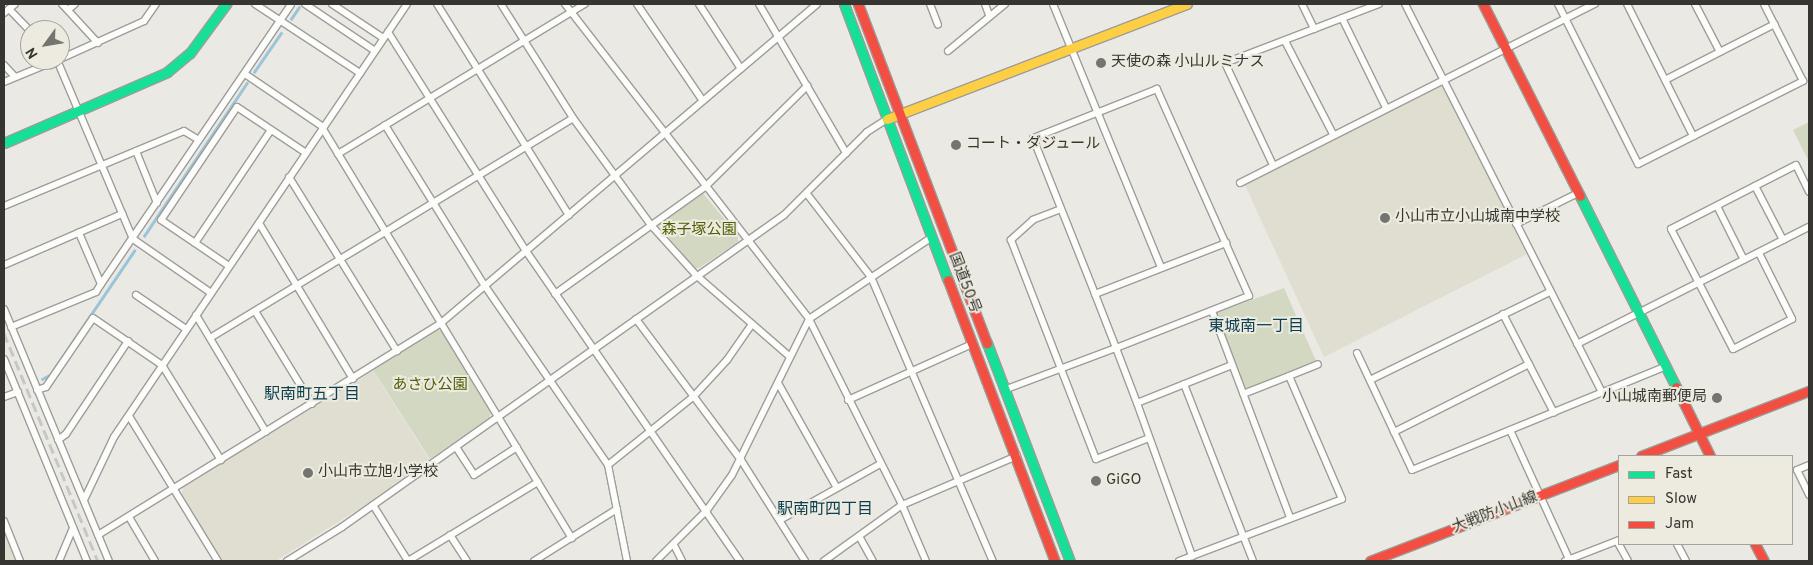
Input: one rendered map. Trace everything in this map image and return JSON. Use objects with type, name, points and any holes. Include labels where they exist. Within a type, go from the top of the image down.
[{"type":"main road","points":[[4,143],[79,112],[167,72],[190,53],[226,4]]},
{"type":"main road","name":"国道50号","points":[[844,4],[1017,456],[1055,561]]},
{"type":"main road","name":"国道50号","points":[[858,4],[1070,561]]},
{"type":"main road","points":[[887,119],[1188,4]]},
{"type":"main road","points":[[1484,4],[1638,313],[1667,366],[1710,455]]},
{"type":"main road","points":[[1644,455],[1809,390]]},
{"type":"main road","name":"大戦防小山線","points":[[1370,561],[1618,464]]},
{"type":"main road","points":[[1756,545],[1764,561]]},
{"type":"street","points":[[15,4],[6,11],[20,23]]},
{"type":"street","points":[[62,4],[98,44]]},
{"type":"street","points":[[68,10],[75,4]]},
{"type":"street","points":[[70,55],[98,44],[144,20],[156,4]]},
{"type":"street","points":[[255,4],[360,73]]},
{"type":"street","points":[[11,327],[96,292],[291,4]]},
{"type":"street","points":[[305,4],[375,50]]},
{"type":"street","points":[[332,4],[383,38]]},
{"type":"street","points":[[84,500],[114,437],[407,4]]},
{"type":"street","points":[[437,4],[569,215]]},
{"type":"street","points":[[501,4],[572,118],[651,226],[697,276],[789,356]]},
{"type":"street","points":[[565,4],[809,319],[902,505],[926,561]]},
{"type":"street","points":[[338,154],[585,4]]},
{"type":"street","points":[[637,4],[703,101]]},
{"type":"street","points":[[699,4],[741,69]]},
{"type":"street","points":[[759,4],[846,153]]},
{"type":"street","points":[[98,535],[441,323],[817,4]]},
{"type":"street","points":[[930,4],[938,25]]},
{"type":"street","points":[[985,4],[989,14]]},
{"type":"street","points":[[948,51],[989,14],[1005,4]]},
{"type":"street","points":[[1053,4],[1161,267]]},
{"type":"street","points":[[1302,4],[1314,29]]},
{"type":"street","points":[[1273,165],[1225,63],[1379,4]]},
{"type":"street","points":[[1405,4],[1602,393]]},
{"type":"street","points":[[1558,4],[1638,164],[1803,81],[1764,4]]},
{"type":"street","points":[[1240,183],[1333,134],[1595,4]]},
{"type":"street","points":[[1627,4],[1693,136]]},
{"type":"street","points":[[1695,4],[1720,52]]},
{"type":"street","points":[[1342,18],[1386,108]]},
{"type":"street","points":[[1665,80],[1775,24]]},
{"type":"street","points":[[388,32],[526,251],[650,432],[707,510],[740,561]]},
{"type":"street","points":[[1285,41],[1333,134]]},
{"type":"street","points":[[4,65],[15,77]]},
{"type":"street","points":[[4,82],[33,70]]},
{"type":"street","points":[[62,70],[133,239],[211,293]]},
{"type":"street","points":[[244,74],[323,128],[572,538]]},
{"type":"street","points":[[555,294],[705,187],[807,86]]},
{"type":"street","points":[[1004,390],[1116,348],[1249,296],[1158,89],[1033,138],[1095,294],[1116,348],[1137,403],[1192,556]]},
{"type":"street","points":[[229,266],[161,220],[237,107],[306,153]]},
{"type":"street","points":[[210,338],[572,118]]},
{"type":"street","points":[[287,561],[373,506],[747,241],[807,194],[867,132],[887,119]]},
{"type":"street","points":[[385,125],[485,286],[608,465],[628,561]]},
{"type":"street","points":[[195,243],[270,130]]},
{"type":"street","points":[[4,206],[184,131],[199,140]]},
{"type":"street","points":[[136,151],[157,203]]},
{"type":"street","points":[[1759,253],[1792,319],[1733,349],[1671,229],[1796,165],[1809,192]]},
{"type":"street","points":[[289,177],[397,350]]},
{"type":"street","points":[[1755,186],[1783,240]]},
{"type":"street","points":[[1516,224],[1578,193]]},
{"type":"street","points":[[807,194],[871,278],[993,561]]},
{"type":"street","points":[[1716,206],[1744,260]]},
{"type":"street","points":[[1061,209],[1033,220],[1011,240],[1096,459],[1149,438]]},
{"type":"street","points":[[4,264],[122,214]]},
{"type":"street","points":[[259,223],[353,378]]},
{"type":"street","points":[[1577,344],[1809,227]]},
{"type":"street","points":[[79,233],[101,284]]},
{"type":"street","points":[[656,561],[707,510],[741,460],[789,356],[809,319],[932,237]]},
{"type":"street","points":[[1095,294],[1226,243]]},
{"type":"street","points":[[1370,380],[1550,292]]},
{"type":"street","points":[[136,295],[186,329]]},
{"type":"street","points":[[4,309],[109,561]]},
{"type":"street","points":[[256,311],[312,404]]},
{"type":"street","points":[[1212,311],[1290,517]]},
{"type":"street","points":[[1503,314],[1554,413]]},
{"type":"street","points":[[196,316],[266,432]]},
{"type":"street","points":[[37,390],[46,388],[93,318],[162,366],[221,460]]},
{"type":"street","points":[[636,319],[741,460],[805,561]]},
{"type":"street","points":[[608,465],[694,396],[728,360],[752,324]]},
{"type":"street","points":[[58,440],[66,434],[128,341]]},
{"type":"street","points":[[848,400],[974,343]]},
{"type":"street","points":[[1357,353],[1412,470],[1667,366]]},
{"type":"street","points":[[4,359],[87,561]]},
{"type":"street","points":[[1137,403],[1232,364]]},
{"type":"street","points":[[1243,394],[1318,364]]},
{"type":"street","points":[[1394,432],[1529,364]]},
{"type":"street","points":[[1179,561],[1290,517],[1342,499],[1289,376]]},
{"type":"street","points":[[778,383],[837,488]]},
{"type":"street","points":[[1184,384],[1253,561]]},
{"type":"street","points":[[4,397],[18,392]]},
{"type":"street","points":[[128,416],[218,561]]},
{"type":"street","points":[[1510,430],[1568,561],[1618,541]]},
{"type":"street","points":[[456,447],[474,475],[517,447]]},
{"type":"street","points":[[824,561],[902,505],[1017,456]]},
{"type":"street","points":[[780,520],[880,464]]},
{"type":"street","points":[[1809,465],[1797,470],[1809,495]]},
{"type":"street","points":[[373,506],[408,561],[538,482]]},
{"type":"street","points":[[534,561],[617,509]]},
{"type":"street","points":[[129,517],[155,561]]},
{"type":"street","points":[[4,520],[20,561]]},
{"type":"street","points":[[59,561],[73,528]]},
{"type":"street","points":[[450,536],[467,561]]},
{"type":"street","points":[[859,536],[873,561]]},
{"type":"street","points":[[674,545],[682,561]]},
{"type":"street","points":[[1620,545],[1628,561]]},
{"type":"street","points":[[1678,545],[1686,561]]},
{"type":"shaded area","name":"小山市立小山城南中学校","points":[[1441,84],[1527,254],[1324,357],[1244,183]]},
{"type":"shaded area","name":"小山市立旭小学校","points":[[373,371],[429,459],[370,502],[276,561],[221,561],[181,495],[184,486]]},
{"type":"shaded area","points":[[4,530],[17,561],[4,561]]},
{"type":"green space","points":[[1809,122],[1809,162],[1793,130]]},
{"type":"green space","name":"森子塚公園","points":[[702,192],[738,236],[738,242],[699,268],[694,268],[658,224]]},
{"type":"green space","points":[[1284,288],[1316,361],[1246,390],[1216,313]]},
{"type":"green space","name":"あさひ公園","points":[[437,330],[442,331],[491,412],[489,418],[430,459],[373,370]]},
{"type":"waterway","points":[[291,19],[299,7]]},
{"type":"waterway","points":[[254,72],[281,33]]},
{"type":"waterway","points":[[144,236],[247,83]]},
{"type":"waterway","points":[[42,379],[50,375],[134,251]]},
{"type":"railway","points":[[4,333],[98,561]]},
{"type":"traffic: fast","points":[[4,143],[167,72],[190,53],[226,4]]},
{"type":"traffic: fast","points":[[844,4],[948,280]]},
{"type":"traffic: fast","points":[[1580,196],[1676,387]]},
{"type":"traffic: fast","points":[[987,343],[1070,561]]},
{"type":"traffic: slow","points":[[887,119],[1187,4]]},
{"type":"traffic: jam","points":[[858,4],[987,343]]},
{"type":"traffic: jam","points":[[1483,4],[1580,196]]},
{"type":"traffic: jam","points":[[948,280],[1055,561]]},
{"type":"traffic: jam","points":[[1676,387],[1710,455]]},
{"type":"traffic: jam","points":[[1644,455],[1809,391]]},
{"type":"traffic: jam","points":[[1370,561],[1618,465]]},
{"type":"traffic: jam","points":[[1756,545],[1764,561]]},
{"type":"place","name":"天使の森 小山ルミナス","points":[[1101,63]]},
{"type":"place","name":"コート・ダジュール","points":[[956,145]]},
{"type":"place","name":"小山市立小山城南中学校","points":[[1385,218]]},
{"type":"place","name":"小山城南郵便局","points":[[1717,398]]},
{"type":"place","name":"小山市立旭小学校","points":[[308,473]]},
{"type":"place","name":"GiGO","points":[[1096,481]]},
{"type":"district","name":"東城南一丁目","points":[[1256,327]]},
{"type":"district","name":"駅南町五丁目","points":[[312,395]]},
{"type":"district","name":"駅南町四丁目","points":[[825,510]]}]
